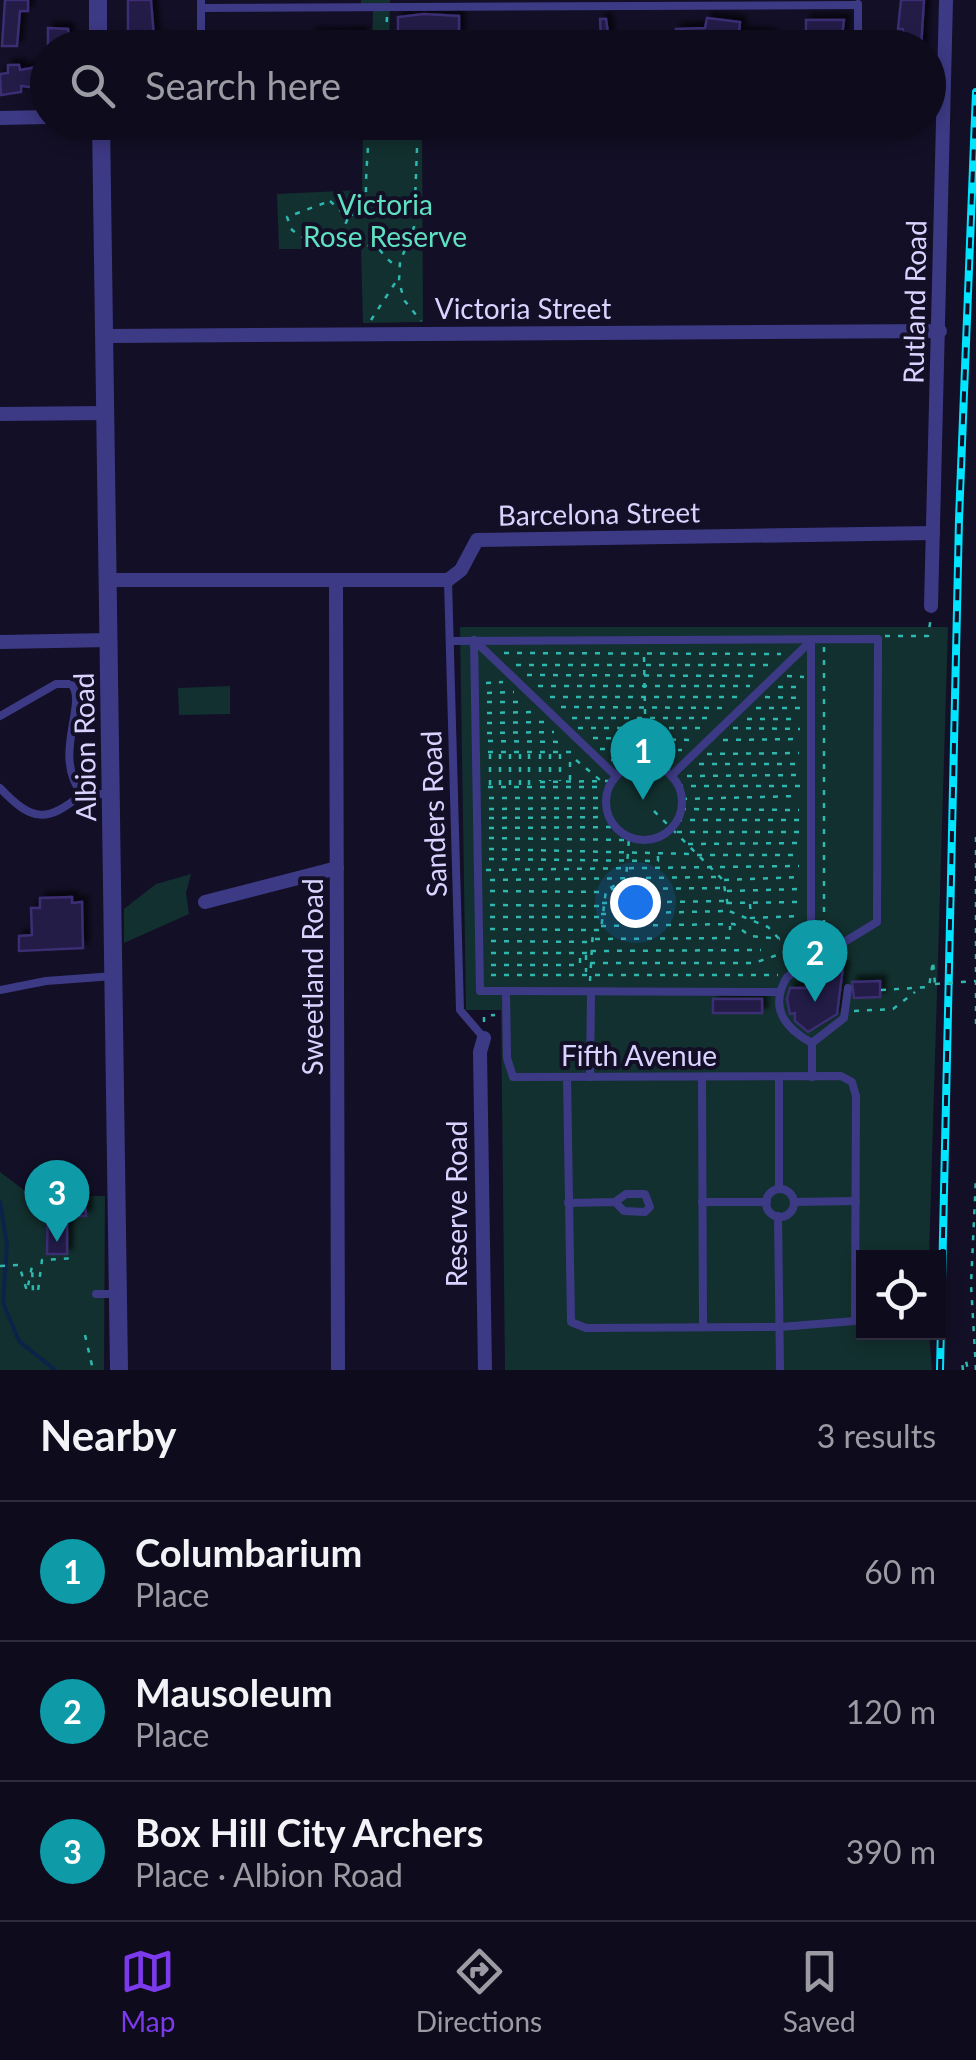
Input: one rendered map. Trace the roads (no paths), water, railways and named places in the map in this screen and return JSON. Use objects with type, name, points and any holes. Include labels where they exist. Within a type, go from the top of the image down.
[{"type":"street","points":[[98,0],[98,30]]},
{"type":"street","name":"Rutland Road","points":[[943,30],[946,0]]},
{"type":"street","points":[[0,118],[30,117]]},
{"type":"street","name":"Albion Road","points":[[102,140],[119,1370]]},
{"type":"street","name":"Rutland Road","points":[[931,606],[940,330],[936,140]]},
{"type":"street","name":"Victoria Street","points":[[107,336],[940,330]]},
{"type":"street","points":[[0,414],[107,413]]},
{"type":"street","name":"Barcelona Street","points":[[448,580],[461,570],[477,540],[933,532]]},
{"type":"street","points":[[108,580],[448,580]]},
{"type":"street","name":"Sweetland Road","points":[[336,583],[338,1370]]},
{"type":"street","points":[[0,642],[110,640]]},
{"type":"street","points":[[205,902],[337,868]]},
{"type":"street","name":"Reserve Road","points":[[484,1038],[480,1071],[484,1370]]},
{"type":"lane","points":[[201,30],[201,4],[388,8],[858,3],[858,30]]},
{"type":"lane","name":"Sanders Road","points":[[448,580],[460,1010],[484,1038]]},
{"type":"lane","points":[[474,640],[600,760],[610,781],[607,808],[615,827],[629,839],[648,840],[675,827],[681,804],[678,786],[671,776],[649,765],[635,766],[610,781]]},
{"type":"lane","points":[[474,640],[480,990],[778,992]]},
{"type":"lane","points":[[671,776],[811,640]]},
{"type":"lane","points":[[806,967],[811,916],[811,640]]},
{"type":"lane","points":[[450,641],[878,640],[877,922],[824,958],[787,977],[778,992],[780,1015],[794,1034],[812,1044]]},
{"type":"lane","points":[[0,716],[56,684],[71,684],[76,689],[67,752],[82,794]]},
{"type":"lane","points":[[0,788],[26,810],[46,816],[56,815],[82,794],[112,794]]},
{"type":"lane","points":[[0,990],[46,981],[114,976]]},
{"type":"lane","points":[[812,1044],[848,1011],[848,988]]},
{"type":"lane","name":"Fifth Avenue","points":[[506,990],[506,1058],[514,1077],[841,1076],[852,1082],[856,1096],[856,1201]]},
{"type":"lane","points":[[590,1076],[591,992]]},
{"type":"lane","points":[[812,1044],[812,1077]]},
{"type":"lane","points":[[567,1077],[572,1322],[586,1328],[848,1324],[856,1313],[856,1201],[794,1202]]},
{"type":"lane","points":[[702,1078],[703,1327]]},
{"type":"lane","points":[[702,1202],[766,1202],[779,1189],[779,1078]]},
{"type":"lane","points":[[778,1216],[790,1213],[794,1202],[788,1191],[779,1189]]},
{"type":"lane","points":[[568,1203],[615,1202]]},
{"type":"lane","points":[[766,1202],[778,1216],[780,1370]]},
{"type":"lane","points":[[96,1294],[119,1294]]},
{"type":"waterway","points":[[0,1201],[7,1245],[3,1303],[19,1341],[55,1370]]},
{"type":"railway","points":[[940,1370],[959,519],[976,92]]},
{"type":"place","name":"Columbarium","points":[[643,800]]},
{"type":"place","name":"Mausoleum","points":[[815,1002]]},
{"type":"place","name":"Box Hill City Archers","points":[[57,1242]]},
{"type":"park label","name":"Victoria Rose Reserve","points":[[385,220]]}]
